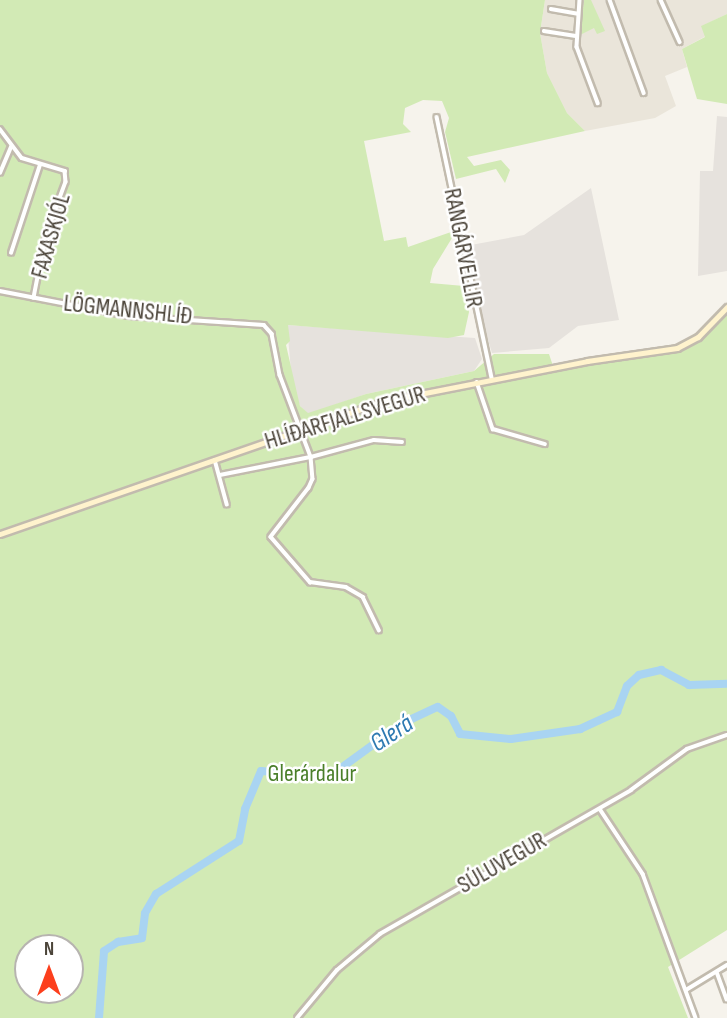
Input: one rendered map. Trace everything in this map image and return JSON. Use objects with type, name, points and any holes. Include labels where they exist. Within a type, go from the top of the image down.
[{"type":"main road","name":"HLÍÐARFJALLSVEGUR","points":[[0,534],[376,403],[492,379],[677,348],[698,337],[727,307]]},
{"type":"street","points":[[580,0],[576,36],[579,57],[598,103]]},
{"type":"street","points":[[610,0],[644,93]]},
{"type":"street","points":[[661,0],[680,42]]},
{"type":"street","points":[[551,9],[578,14]]},
{"type":"street","points":[[544,31],[576,36]]},
{"type":"street","name":"RANGÁRVELLIR","points":[[437,117],[492,379]]},
{"type":"street","name":"FAXASKJÓL","points":[[0,129],[10,147],[40,165],[65,171],[66,183],[46,236],[34,298]]},
{"type":"street","points":[[0,173],[10,147]]},
{"type":"street","points":[[11,253],[40,165]]},
{"type":"street","name":"LÖGMANNSHLÍÐ","points":[[0,291],[129,316],[257,323],[272,334],[280,375],[301,430]]},
{"type":"street","points":[[477,382],[493,429],[545,444]]},
{"type":"street","points":[[301,430],[311,457],[313,479],[271,537],[310,582],[342,586],[359,593],[372,609],[379,630]]},
{"type":"street","points":[[220,475],[311,457],[374,440],[402,442]]},
{"type":"street","points":[[215,460],[227,504]]},
{"type":"street","name":"SÚLUVEGUR","points":[[297,1018],[362,946],[485,870],[600,808],[677,755],[727,735]]},
{"type":"street","points":[[600,808],[643,874],[696,1018]]},
{"type":"street","points":[[686,990],[727,965]]},
{"type":"street","points":[[718,972],[727,999]]},
{"type":"shaded area","points":[[545,0],[727,0],[727,14],[702,26],[706,36],[682,49],[687,67],[665,76],[676,106],[655,118],[585,131],[567,113],[547,73],[540,33]]},
{"type":"shaded area","points":[[717,116],[727,117],[727,271],[698,276],[700,171],[713,171]]},
{"type":"shaded area","points":[[591,188],[619,320],[578,326],[549,348],[492,353],[479,310],[471,245],[524,235]]},
{"type":"shaded area","points":[[287,325],[475,338],[482,359],[474,371],[366,394],[308,414],[300,406],[292,383]]},
{"type":"green space","name":"Glerárdalur","points":[[0,0],[545,0],[540,33],[547,73],[567,113],[585,131],[467,157],[474,166],[501,160],[510,170],[505,183],[496,169],[456,179],[445,132],[449,118],[442,101],[423,100],[405,108],[403,124],[411,132],[364,141],[384,241],[406,237],[408,247],[451,232],[452,238],[433,269],[430,283],[464,286],[469,312],[464,335],[448,338],[288,325],[290,341],[286,345],[300,406],[308,413],[366,394],[474,371],[494,354],[549,354],[554,369],[680,350],[707,333],[727,312],[727,930],[668,967],[688,1018],[0,1018]]},
{"type":"green space","points":[[584,0],[591,0],[605,31],[597,34],[594,28],[580,35]]},
{"type":"green space","points":[[727,14],[727,104],[697,99],[682,49],[705,37],[701,26]]},
{"type":"waterway","name":"Glerá","points":[[99,1018],[104,951],[118,942],[142,938],[145,913],[156,894],[239,841],[245,809],[261,771],[330,776],[403,723],[438,707],[451,716],[460,734],[511,739],[580,729],[617,712],[627,686],[639,675],[661,670],[689,685],[727,684]]}]
